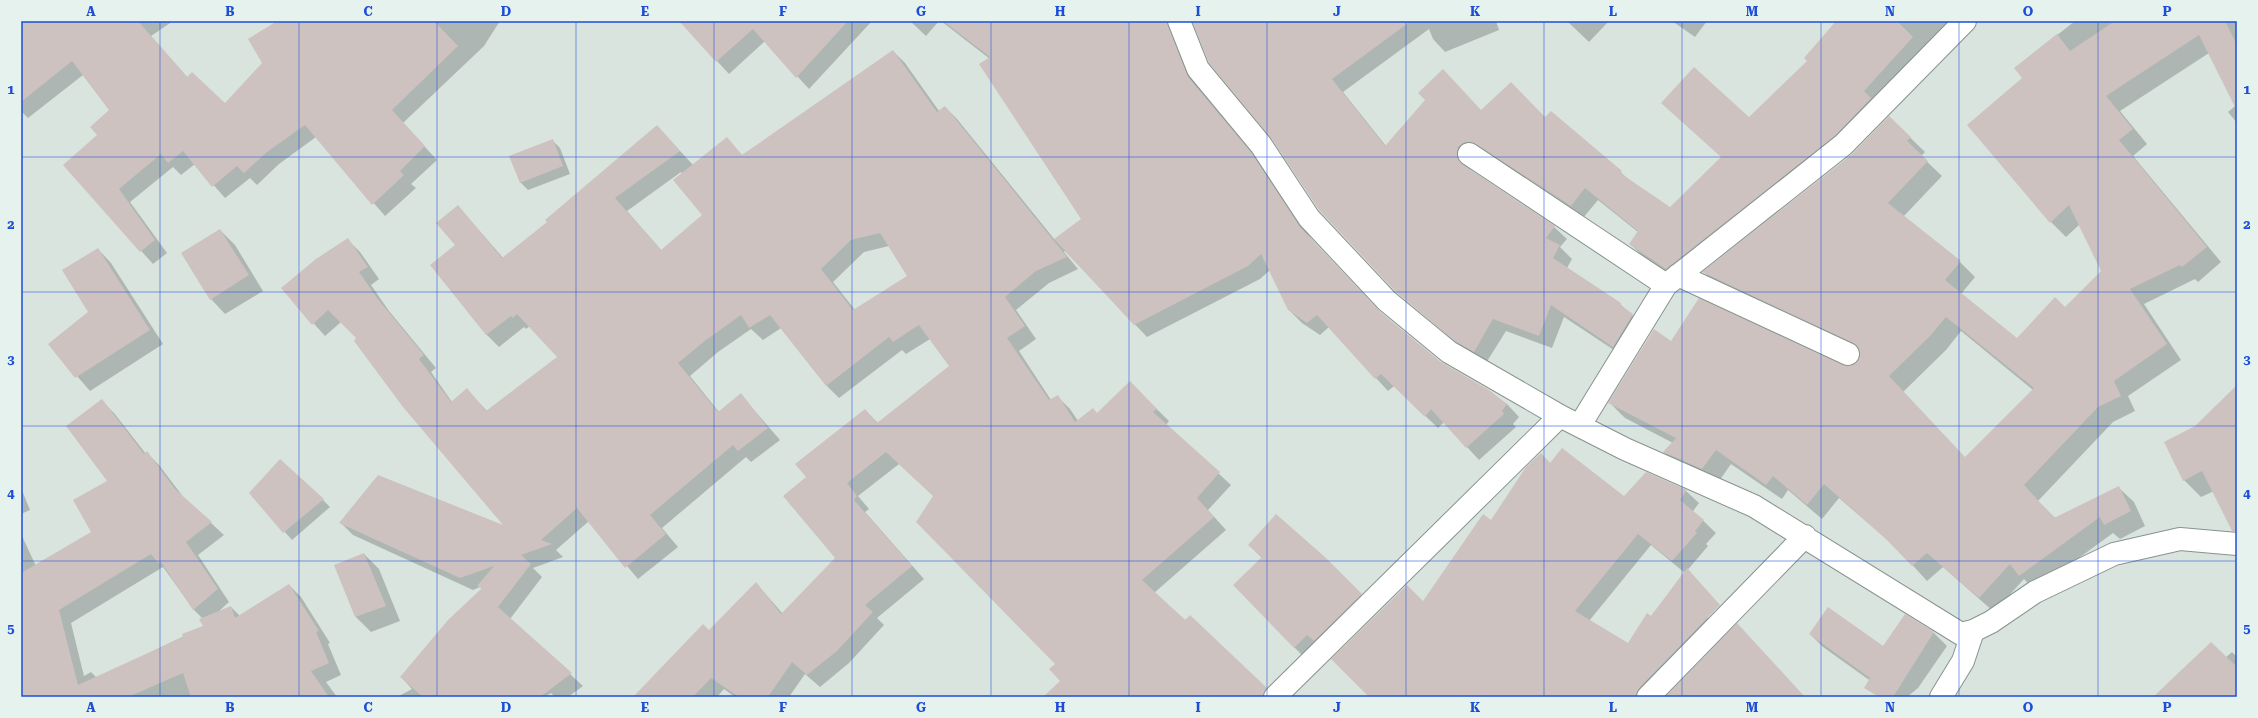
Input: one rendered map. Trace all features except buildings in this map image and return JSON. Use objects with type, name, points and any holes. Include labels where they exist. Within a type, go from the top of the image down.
[{"type":"street","points":[[1179,21],[1198,69],[1261,145],[1309,218],[1387,301],[1449,352],[1560,416],[1624,449],[1754,506],[1805,536],[1961,634],[1973,632],[1991,622],[2035,592],[2114,554],[2180,539],[2237,544]]},
{"type":"street","points":[[1580,425],[1672,280],[1843,145],[1965,21]]},
{"type":"street","points":[[1469,154],[1672,280],[1848,354]]},
{"type":"street","points":[[1275,697],[1560,416]]},
{"type":"street","points":[[1648,697],[1805,536]]},
{"type":"street","points":[[1941,697],[1963,662],[1973,632]]}]
